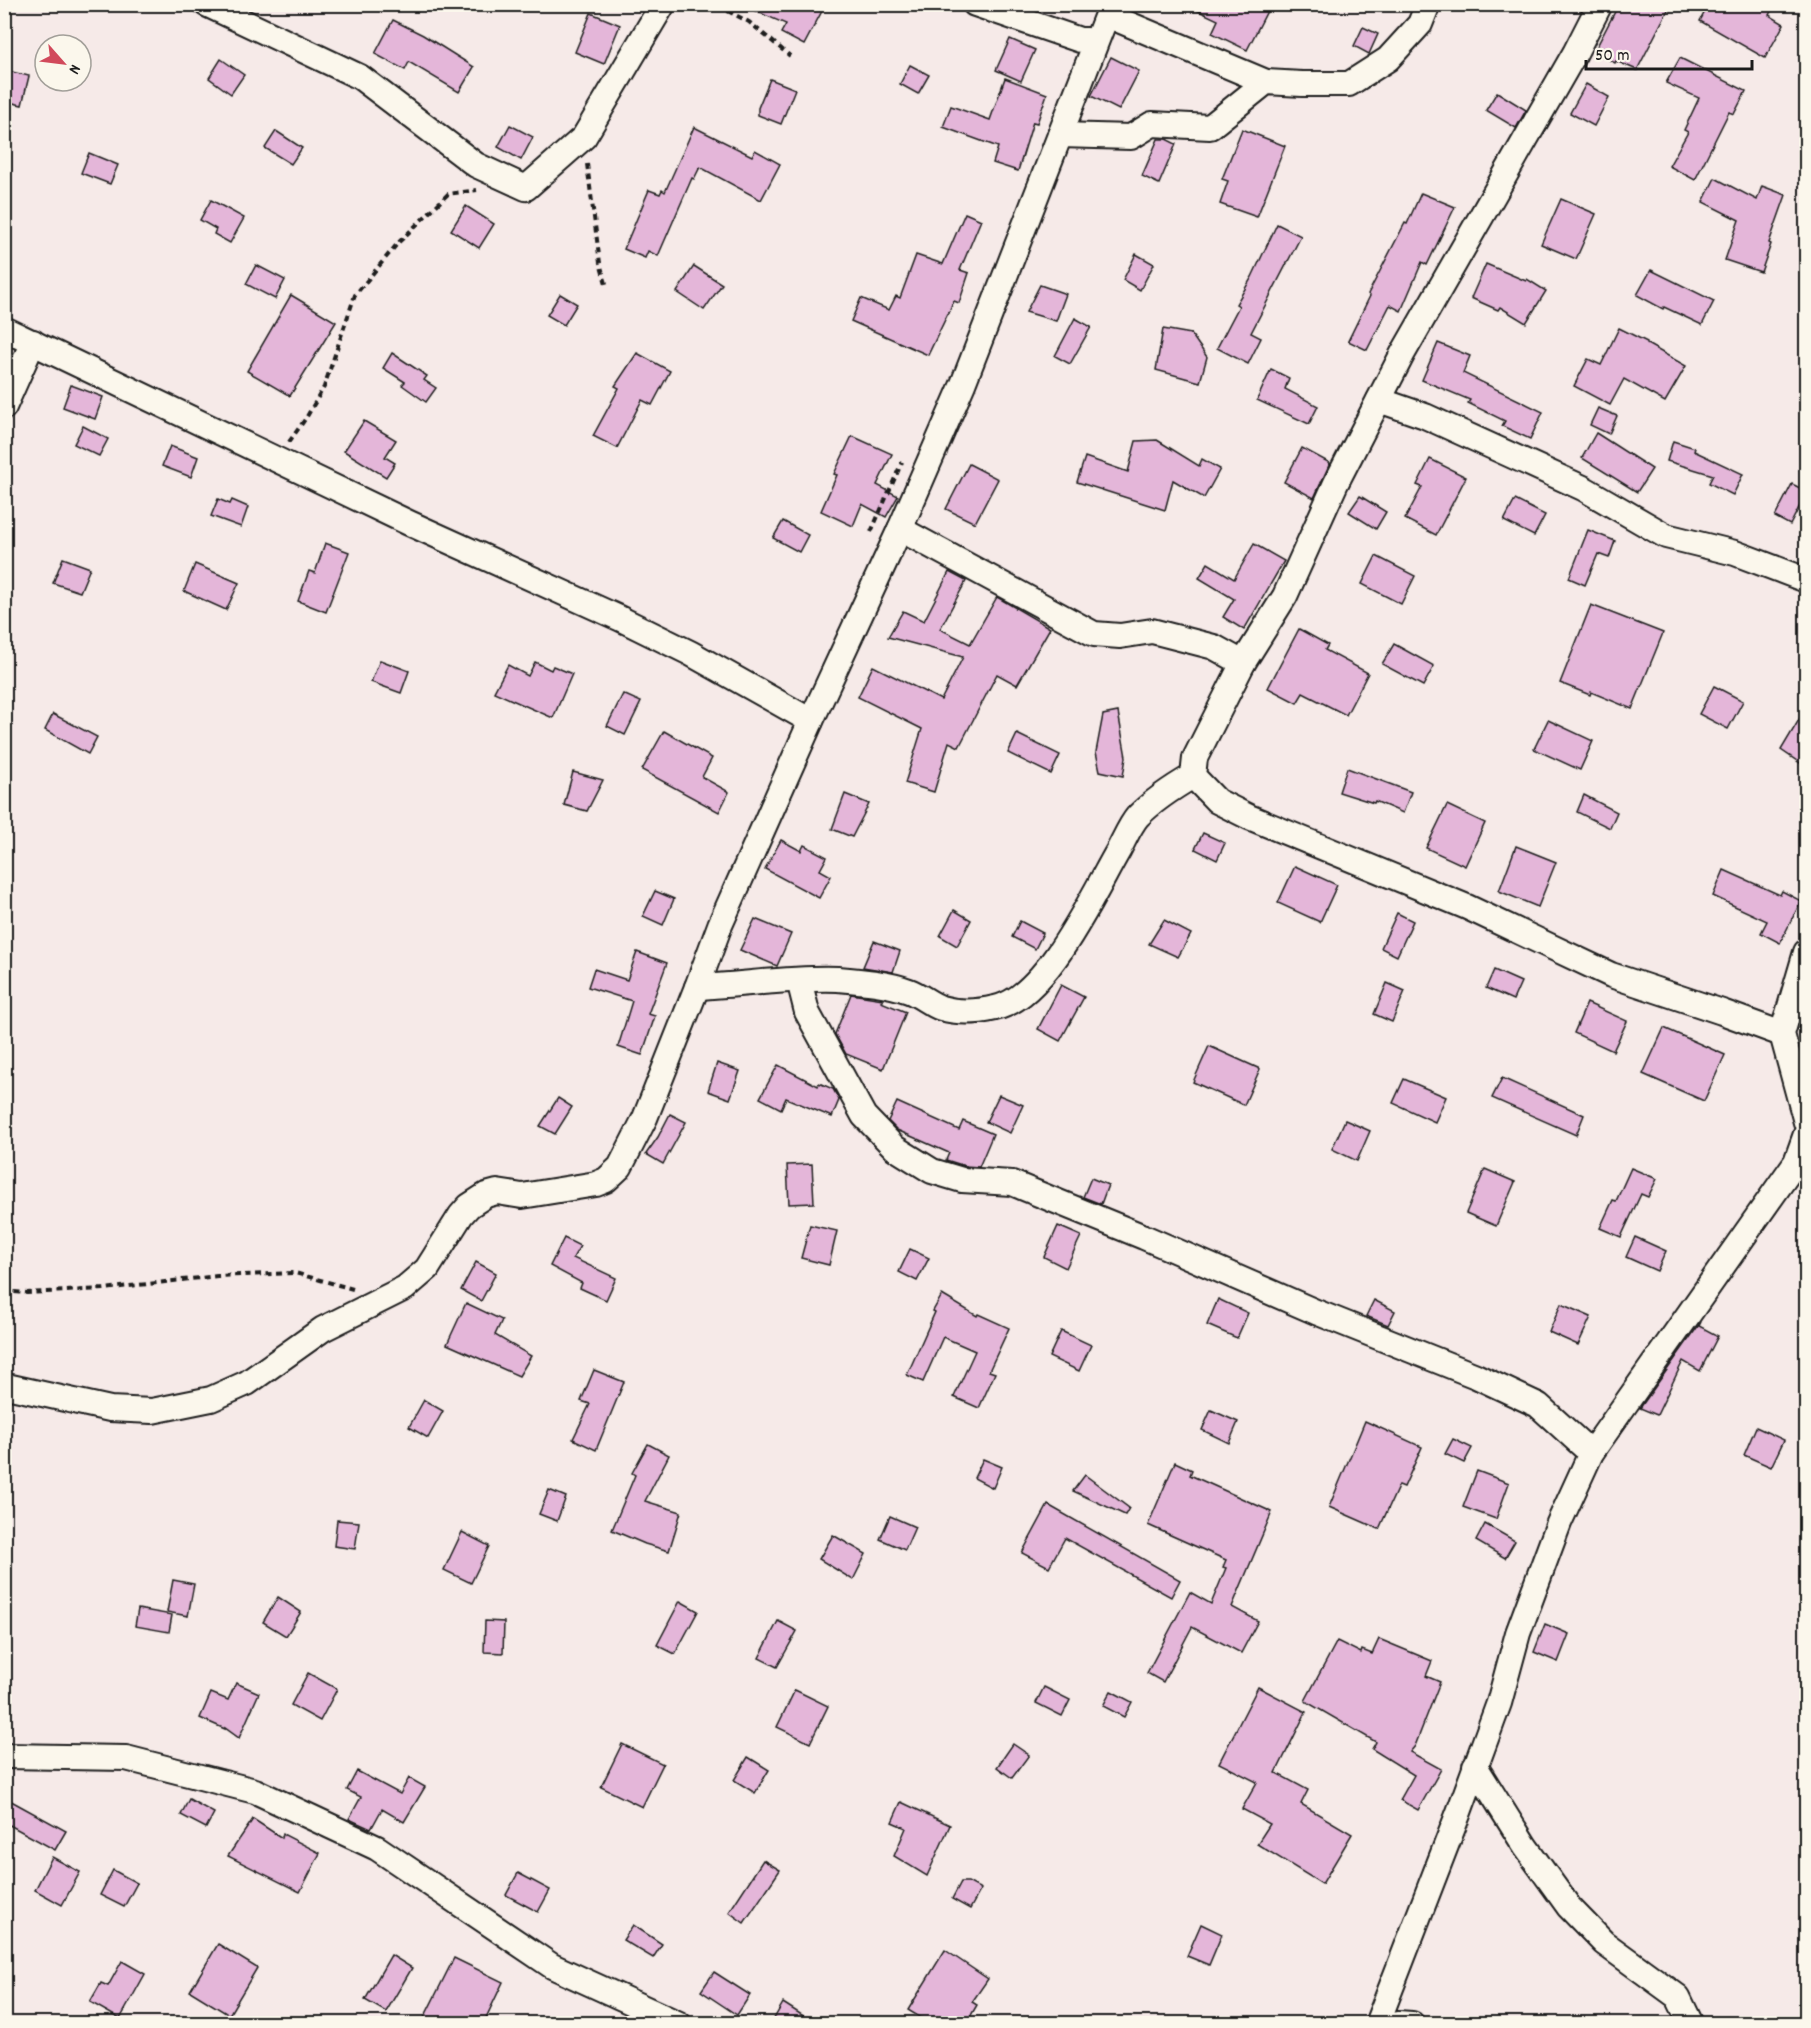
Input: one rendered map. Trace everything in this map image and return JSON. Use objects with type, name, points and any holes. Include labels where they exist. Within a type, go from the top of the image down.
[{"type":"street","points":[[206,4],[360,77],[476,165],[526,188],[584,137],[663,4]]},
{"type":"street","points":[[975,4],[1080,40],[1087,40]]},
{"type":"street","points":[[4,1388],[110,1409],[152,1411],[211,1399],[247,1383],[323,1329],[405,1288],[421,1276],[461,1215],[469,1206],[486,1195],[497,1192],[522,1196],[597,1184],[612,1176],[630,1150],[645,1118],[720,925],[900,529],[963,384],[1109,10],[1266,82],[1349,84],[1388,59],[1420,24],[1428,4]]},
{"type":"street","points":[[1193,776],[1195,758],[1243,663],[1286,596],[1336,483],[1403,352],[1569,63],[1600,4]]},
{"type":"street","points":[[1060,135],[1131,137],[1152,124],[1210,127],[1266,82]]},
{"type":"street","points":[[4,328],[409,523],[619,618],[690,653],[811,722]]},
{"type":"street","points":[[4,407],[33,342]]},
{"type":"street","points":[[1379,400],[1425,416],[1583,488],[1666,536],[1735,552],[1806,580]]},
{"type":"street","points":[[900,529],[1094,634],[1120,636],[1152,631],[1214,647],[1243,663]]},
{"type":"street","points":[[697,987],[837,979],[910,991],[940,1008],[968,1012],[998,1008],[1028,990],[1056,956],[1088,906],[1137,817],[1168,790],[1193,776]]},
{"type":"street","points":[[1193,776],[1217,801],[1249,817],[1457,903],[1611,975],[1782,1034]]},
{"type":"street","points":[[1806,952],[1797,1011],[1782,1034],[1806,1122]]},
{"type":"street","points":[[799,980],[807,1012],[840,1075],[864,1116],[895,1148],[932,1170],[962,1180],[1012,1183],[1144,1237],[1316,1312],[1476,1376],[1538,1405],[1591,1453]]},
{"type":"street","points":[[1412,2024],[1388,2022],[1498,1703],[1518,1633],[1559,1523],[1591,1453],[1796,1162],[1806,1134]]},
{"type":"street","points":[[4,1756],[126,1758],[255,1791],[377,1848],[552,1966],[679,2024]]},
{"type":"street","points":[[1476,1766],[1525,1846],[1569,1907],[1604,1943],[1678,1997],[1691,2024]]},
{"type":"path","points":[[720,4],[724,9],[749,22],[790,56]]},
{"type":"path","points":[[584,137],[600,263],[607,287]]},
{"type":"path","points":[[276,459],[306,418],[324,387],[355,295],[398,243],[448,194],[488,189]]},
{"type":"path","points":[[4,1291],[27,1293],[104,1289],[217,1276],[295,1273],[383,1298]]},
{"type":"building","points":[[739,4],[809,4],[822,11],[804,45],[781,33],[786,24]]},
{"type":"building","points":[[1184,4],[1254,4],[1267,11],[1247,50],[1212,33],[1218,20]]},
{"type":"building","points":[[1619,4],[1671,4],[1637,70],[1616,61],[1615,63],[1594,52]]},
{"type":"building","points":[[1709,4],[1775,4],[1769,15],[1784,24],[1765,58],[1700,21]]},
{"type":"building","points":[[591,13],[620,25],[604,64],[575,52]]},
{"type":"building","points":[[393,20],[423,35],[474,67],[459,92],[409,62],[405,70],[375,54]]},
{"type":"building","points":[[1363,27],[1378,34],[1369,54],[1354,46]]},
{"type":"building","points":[[1010,39],[1035,50],[1021,81],[996,70]]},
{"type":"building","points":[[1111,57],[1139,71],[1119,110],[1091,96]]},
{"type":"building","points":[[1680,58],[1746,91],[1734,114],[1729,112],[1695,180],[1669,166],[1688,132],[1684,130],[1699,98],[1666,83]]},
{"type":"building","points":[[221,59],[244,75],[231,94],[209,78]]},
{"type":"building","points":[[910,65],[929,75],[918,94],[900,84]]},
{"type":"building","points":[[4,70],[29,76],[22,105],[4,101]]},
{"type":"building","points":[[1005,78],[1047,94],[1037,123],[1033,122],[1018,171],[993,163],[998,147],[943,127],[951,106],[990,120]]},
{"type":"building","points":[[770,79],[795,89],[781,124],[758,115],[758,108]]},
{"type":"building","points":[[1586,84],[1609,97],[1594,126],[1570,113]]},
{"type":"building","points":[[1497,92],[1526,110],[1516,128],[1486,110]]},
{"type":"building","points":[[510,125],[533,137],[521,160],[498,147]]},
{"type":"building","points":[[694,127],[752,156],[755,150],[780,164],[761,200],[700,167],[694,179],[692,178],[658,256],[648,251],[645,258],[624,249],[649,190],[660,194],[662,190],[665,192]]},
{"type":"building","points":[[1242,129],[1285,146],[1257,217],[1220,204],[1228,181],[1222,179]]},
{"type":"building","points":[[276,131],[302,148],[291,164],[265,148]]},
{"type":"building","points":[[1158,139],[1166,139],[1176,144],[1159,184],[1142,176]]},
{"type":"building","points":[[89,153],[118,165],[110,184],[81,173]]},
{"type":"building","points":[[1715,178],[1757,200],[1762,186],[1786,195],[1761,272],[1725,260],[1739,220],[1703,202]]},
{"type":"building","points":[[1421,193],[1455,207],[1427,265],[1422,262],[1401,311],[1390,305],[1367,350],[1348,341],[1370,296],[1368,294],[1405,223],[1407,224]]},
{"type":"building","points":[[1561,199],[1596,214],[1576,259],[1541,244]]},
{"type":"building","points":[[211,200],[244,218],[230,243],[214,234],[216,229],[200,220]]},
{"type":"building","points":[[466,206],[494,224],[479,248],[451,230]]},
{"type":"building","points":[[965,213],[981,220],[960,270],[969,273],[959,303],[954,301],[928,355],[851,321],[861,298],[889,310],[896,296],[900,298],[916,255],[943,264]]},
{"type":"building","points":[[1277,224],[1301,236],[1251,333],[1261,338],[1248,364],[1217,348],[1239,306],[1236,304],[1252,277]]},
{"type":"building","points":[[1136,254],[1154,264],[1140,290],[1123,280]]},
{"type":"building","points":[[1486,264],[1526,281],[1527,279],[1546,291],[1526,323],[1500,307],[1498,310],[1471,298]]},
{"type":"building","points":[[256,265],[285,280],[275,299],[246,284]]},
{"type":"building","points":[[694,266],[722,284],[704,310],[677,292]]},
{"type":"building","points":[[1651,270],[1714,301],[1702,325],[1664,307],[1663,309],[1637,295]]},
{"type":"building","points":[[1040,285],[1066,294],[1056,321],[1026,312]]},
{"type":"building","points":[[560,294],[577,304],[564,325],[547,315]]},
{"type":"building","points":[[291,295],[336,322],[290,396],[247,371]]},
{"type":"building","points":[[1075,318],[1091,327],[1070,364],[1055,356]]},
{"type":"building","points":[[1619,328],[1686,366],[1665,402],[1624,379],[1610,405],[1574,386],[1588,359],[1601,365]]},
{"type":"building","points":[[1163,329],[1191,334],[1207,357],[1200,382],[1156,370]]},
{"type":"building","points":[[1438,343],[1470,356],[1463,373],[1543,412],[1530,439],[1502,426],[1505,421],[1468,403],[1470,400],[1422,380]]},
{"type":"building","points":[[392,353],[427,376],[424,380],[436,388],[426,402],[402,385],[405,382],[383,368]]},
{"type":"building","points":[[637,353],[670,371],[652,405],[642,400],[617,448],[593,436],[619,388],[615,386]]},
{"type":"building","points":[[1271,369],[1289,378],[1285,389],[1318,406],[1309,424],[1257,400]]},
{"type":"building","points":[[71,385],[103,397],[95,419],[63,407]]},
{"type":"building","points":[[1598,408],[1617,416],[1609,434],[1590,425]]},
{"type":"building","points":[[364,421],[396,440],[385,457],[395,463],[386,477],[344,451]]},
{"type":"building","points":[[83,426],[108,439],[99,456],[74,444]]},
{"type":"building","points":[[1596,433],[1652,469],[1637,492],[1582,458]]},
{"type":"building","points":[[852,436],[892,454],[877,485],[898,496],[886,517],[862,504],[853,526],[821,511],[837,475],[834,474]]},
{"type":"building","points":[[1157,440],[1199,466],[1202,459],[1220,469],[1204,498],[1173,480],[1165,510],[1077,482],[1085,457],[1128,472],[1136,441]]},
{"type":"building","points":[[1673,441],[1695,448],[1694,451],[1743,474],[1733,495],[1709,483],[1713,475],[1667,461]]},
{"type":"building","points":[[170,446],[198,457],[191,477],[162,466]]},
{"type":"building","points":[[1302,448],[1330,463],[1314,498],[1284,482]]},
{"type":"building","points":[[1430,459],[1466,477],[1436,535],[1405,519],[1422,487],[1417,485]]},
{"type":"building","points":[[969,464],[998,479],[975,523],[946,509]]},
{"type":"building","points":[[1792,484],[1806,491],[1806,494],[1790,525],[1775,517]]},
{"type":"building","points":[[1360,496],[1386,512],[1376,529],[1349,512]]},
{"type":"building","points":[[218,499],[230,504],[232,500],[248,507],[241,527],[211,516]]},
{"type":"building","points":[[1515,500],[1545,515],[1534,536],[1504,521]]},
{"type":"building","points":[[783,521],[808,535],[799,552],[773,538]]},
{"type":"building","points":[[1588,530],[1615,541],[1609,558],[1598,554],[1585,585],[1569,578]]},
{"type":"building","points":[[325,543],[349,552],[326,612],[298,601],[309,571],[315,573]]},
{"type":"building","points":[[1254,544],[1284,561],[1244,630],[1223,617],[1234,599],[1199,578],[1208,563],[1234,579]]},
{"type":"building","points":[[1376,556],[1415,576],[1401,604],[1362,584]]},
{"type":"building","points":[[63,558],[90,568],[80,592],[53,583]]},
{"type":"building","points":[[195,564],[239,583],[226,610],[184,591]]},
{"type":"building","points":[[949,572],[966,581],[940,629],[970,644],[997,597],[1050,628],[1017,685],[997,674],[959,747],[949,742],[934,792],[905,783],[922,729],[858,697],[873,666],[941,700],[963,657],[888,637],[903,611],[924,621]]},
{"type":"building","points":[[1591,605],[1663,633],[1632,709],[1591,692],[1590,695],[1560,683]]},
{"type":"building","points":[[1299,629],[1328,645],[1325,650],[1368,673],[1346,715],[1303,693],[1297,703],[1268,688]]},
{"type":"building","points":[[1394,644],[1434,666],[1423,686],[1382,664]]},
{"type":"building","points":[[380,660],[409,671],[401,693],[371,682]]},
{"type":"building","points":[[535,662],[551,670],[553,666],[572,674],[553,718],[494,692],[508,665],[528,676]]},
{"type":"building","points":[[1714,686],[1743,701],[1728,729],[1699,714]]},
{"type":"building","points":[[623,694],[641,702],[625,735],[607,726]]},
{"type":"building","points":[[1806,708],[1806,767],[1781,750]]},
{"type":"building","points":[[1118,712],[1126,757],[1123,776],[1100,771],[1096,752],[1103,715]]},
{"type":"building","points":[[53,714],[97,737],[88,754],[45,730]]},
{"type":"building","points":[[1548,720],[1593,741],[1580,770],[1534,749]]},
{"type":"building","points":[[664,731],[712,758],[702,777],[729,792],[719,812],[642,770]]},
{"type":"building","points":[[1017,734],[1060,755],[1051,774],[1008,753]]},
{"type":"building","points":[[1347,768],[1411,792],[1403,813],[1375,801],[1374,803],[1339,792]]},
{"type":"building","points":[[573,772],[603,780],[587,811],[564,805]]},
{"type":"building","points":[[845,794],[869,804],[852,837],[832,829]]},
{"type":"building","points":[[1584,795],[1617,812],[1610,828],[1577,812]]},
{"type":"building","points":[[1447,805],[1485,823],[1465,866],[1426,848]]},
{"type":"building","points":[[1203,833],[1225,843],[1217,860],[1195,849]]},
{"type":"building","points":[[781,840],[801,851],[804,845],[827,857],[820,870],[831,876],[819,898],[765,869]]},
{"type":"building","points":[[1516,846],[1556,862],[1538,907],[1499,891]]},
{"type":"building","points":[[1295,866],[1337,885],[1320,922],[1278,903]]},
{"type":"building","points":[[1724,870],[1780,895],[1782,891],[1801,901],[1780,943],[1761,933],[1767,921],[1713,896]]},
{"type":"building","points":[[655,891],[674,899],[663,925],[643,916]]},
{"type":"building","points":[[954,910],[971,920],[957,946],[940,936]]},
{"type":"building","points":[[1397,913],[1413,921],[1397,956],[1381,948]]},
{"type":"building","points":[[755,919],[791,934],[777,966],[740,950]]},
{"type":"building","points":[[1164,920],[1191,934],[1178,957],[1149,944]]},
{"type":"building","points":[[1020,921],[1043,933],[1035,949],[1012,937]]},
{"type":"building","points":[[874,941],[900,951],[893,972],[863,967]]},
{"type":"building","points":[[637,952],[667,963],[648,1014],[655,1016],[642,1055],[618,1047],[632,1001],[588,987],[594,969],[627,980]]},
{"type":"building","points":[[1494,970],[1521,982],[1513,1000],[1486,988]]},
{"type":"building","points":[[1387,983],[1405,991],[1392,1022],[1374,1014]]},
{"type":"building","points":[[1061,985],[1084,997],[1060,1041],[1038,1029]]},
{"type":"building","points":[[851,994],[883,999],[881,1002],[906,1012],[883,1069],[846,1054],[835,1034]]},
{"type":"building","points":[[1587,1003],[1627,1021],[1613,1051],[1574,1033]]},
{"type":"building","points":[[1664,1028],[1725,1055],[1704,1101],[1643,1074]]},
{"type":"building","points":[[1209,1046],[1260,1069],[1244,1105],[1193,1082]]},
{"type":"building","points":[[717,1063],[740,1071],[730,1099],[708,1091]]},
{"type":"building","points":[[778,1065],[818,1086],[819,1083],[833,1089],[839,1100],[832,1117],[786,1098],[781,1109],[760,1098]]},
{"type":"building","points":[[1502,1078],[1584,1115],[1576,1135],[1492,1098]]},
{"type":"building","points":[[1404,1079],[1446,1097],[1435,1122],[1393,1103]]},
{"type":"building","points":[[999,1095],[1023,1105],[1010,1133],[986,1122]]},
{"type":"building","points":[[558,1098],[572,1107],[555,1134],[540,1126]]},
{"type":"building","points":[[897,1102],[959,1130],[963,1121],[993,1134],[979,1167],[965,1166],[946,1160],[949,1153],[897,1130],[888,1121]]},
{"type":"building","points":[[670,1114],[686,1122],[663,1164],[646,1154]]},
{"type":"building","points":[[1345,1120],[1370,1131],[1357,1161],[1332,1149]]},
{"type":"building","points":[[812,1164],[814,1203],[789,1204],[787,1165]]},
{"type":"building","points":[[1631,1168],[1657,1179],[1648,1197],[1641,1194],[1621,1237],[1600,1228],[1613,1200],[1616,1201]]},
{"type":"building","points":[[1485,1169],[1515,1182],[1496,1226],[1466,1213]]},
{"type":"building","points":[[1091,1178],[1108,1185],[1101,1204],[1083,1197]]},
{"type":"building","points":[[810,1225],[837,1231],[829,1265],[801,1258]]},
{"type":"building","points":[[1058,1226],[1081,1236],[1066,1268],[1044,1257]]},
{"type":"building","points":[[1635,1237],[1666,1251],[1657,1271],[1626,1257]]},
{"type":"building","points":[[564,1238],[580,1246],[573,1258],[616,1278],[606,1300],[580,1288],[582,1283],[550,1266]]},
{"type":"building","points":[[910,1249],[929,1258],[917,1281],[899,1272]]},
{"type":"building","points":[[476,1262],[496,1273],[481,1301],[461,1290]]},
{"type":"building","points":[[942,1295],[977,1316],[978,1314],[1009,1328],[989,1371],[995,1373],[979,1408],[954,1397],[975,1351],[943,1337],[923,1382],[907,1375],[935,1312],[933,1311]]},
{"type":"building","points":[[1218,1299],[1248,1313],[1237,1338],[1207,1325]]},
{"type":"building","points":[[1374,1300],[1395,1311],[1388,1325],[1366,1316]]},
{"type":"building","points":[[466,1303],[502,1320],[495,1335],[531,1356],[519,1376],[447,1344]]},
{"type":"building","points":[[1561,1304],[1591,1317],[1578,1345],[1549,1332]]},
{"type":"building","points":[[1701,1322],[1699,1326],[1718,1336],[1700,1371],[1683,1361],[1657,1415],[1640,1408]]},
{"type":"building","points":[[1061,1331],[1091,1345],[1079,1371],[1049,1357]]},
{"type":"building","points":[[594,1370],[624,1382],[596,1450],[573,1439],[590,1404],[581,1401]]},
{"type":"building","points":[[424,1400],[443,1411],[428,1438],[409,1427]]},
{"type":"building","points":[[1211,1410],[1238,1422],[1229,1443],[1202,1430]]},
{"type":"building","points":[[1365,1421],[1422,1447],[1404,1487],[1399,1485],[1379,1529],[1329,1507]]},
{"type":"building","points":[[1756,1427],[1784,1440],[1771,1467],[1744,1455]]},
{"type":"building","points":[[1453,1439],[1472,1448],[1464,1463],[1445,1454]]},
{"type":"building","points":[[648,1444],[669,1455],[645,1501],[681,1512],[669,1551],[612,1530],[635,1475],[632,1473]]},
{"type":"building","points":[[983,1459],[1002,1467],[993,1488],[974,1478]]},
{"type":"building","points":[[1175,1462],[1192,1470],[1190,1475],[1272,1512],[1232,1607],[1258,1621],[1241,1653],[1192,1627],[1163,1682],[1147,1673],[1190,1592],[1211,1604],[1226,1568],[1223,1567],[1226,1560],[1148,1525]]},
{"type":"building","points":[[1477,1471],[1509,1483],[1496,1519],[1463,1507]]},
{"type":"building","points":[[1085,1475],[1129,1508],[1125,1515],[1073,1491]]},
{"type":"building","points":[[549,1490],[566,1497],[557,1521],[539,1514]]},
{"type":"building","points":[[1048,1505],[1180,1580],[1171,1597],[1065,1538],[1049,1567],[1022,1553]]},
{"type":"building","points":[[890,1516],[915,1527],[905,1550],[880,1539]]},
{"type":"building","points":[[337,1520],[359,1522],[355,1549],[334,1546]]},
{"type":"building","points":[[1485,1524],[1515,1541],[1505,1558],[1476,1541]]},
{"type":"building","points":[[462,1532],[489,1546],[471,1583],[444,1570]]},
{"type":"building","points":[[833,1535],[866,1554],[853,1580],[819,1559]]},
{"type":"building","points":[[173,1580],[194,1584],[188,1616],[167,1612]]},
{"type":"building","points":[[278,1597],[301,1612],[286,1636],[263,1622]]},
{"type":"building","points":[[680,1601],[698,1611],[675,1654],[657,1645]]},
{"type":"building","points":[[138,1609],[172,1615],[169,1632],[135,1626]]},
{"type":"building","points":[[485,1621],[504,1622],[503,1653],[484,1652]]},
{"type":"building","points":[[778,1621],[797,1631],[777,1667],[759,1658]]},
{"type":"building","points":[[1545,1624],[1569,1634],[1558,1662],[1534,1652]]},
{"type":"building","points":[[1379,1639],[1432,1661],[1426,1676],[1440,1682],[1415,1746],[1410,1752],[1441,1769],[1418,1810],[1400,1800],[1414,1775],[1372,1749],[1376,1742],[1305,1701],[1337,1641],[1361,1653],[1362,1650],[1372,1654]]},
{"type":"building","points":[[308,1673],[337,1689],[320,1721],[291,1705]]},
{"type":"building","points":[[236,1683],[259,1693],[239,1738],[225,1728],[200,1718],[211,1693],[228,1700]]},
{"type":"building","points":[[1044,1687],[1070,1700],[1062,1716],[1036,1703]]},
{"type":"building","points":[[1258,1687],[1306,1712],[1276,1773],[1308,1790],[1301,1804],[1352,1834],[1322,1884],[1257,1844],[1270,1824],[1242,1809],[1257,1782],[1219,1763]]},
{"type":"building","points":[[795,1690],[828,1706],[810,1743],[777,1727]]},
{"type":"building","points":[[1111,1691],[1132,1702],[1124,1717],[1103,1706]]},
{"type":"building","points":[[622,1744],[663,1764],[642,1807],[601,1787]]},
{"type":"building","points":[[1013,1744],[1029,1755],[1012,1778],[997,1767]]},
{"type":"building","points":[[748,1757],[769,1770],[755,1793],[734,1780]]},
{"type":"building","points":[[357,1771],[400,1794],[409,1778],[425,1787],[404,1822],[382,1809],[371,1829],[349,1819],[361,1797],[347,1790]]},
{"type":"building","points":[[4,1797],[66,1831],[55,1850],[4,1822]]},
{"type":"building","points":[[189,1799],[214,1813],[206,1828],[181,1815]]},
{"type":"building","points":[[901,1802],[950,1825],[927,1876],[894,1856],[906,1828],[892,1822]]},
{"type":"building","points":[[253,1819],[282,1838],[283,1834],[320,1853],[300,1892],[228,1856]]},
{"type":"building","points":[[52,1857],[80,1872],[62,1905],[35,1890]]},
{"type":"building","points":[[763,1860],[780,1870],[744,1923],[729,1912]]},
{"type":"building","points":[[113,1870],[137,1883],[124,1907],[100,1895]]},
{"type":"building","points":[[518,1873],[550,1890],[538,1912],[506,1895]]},
{"type":"building","points":[[961,1882],[968,1882],[981,1889],[970,1909],[952,1899]]},
{"type":"building","points":[[1201,1924],[1222,1934],[1209,1965],[1187,1956]]},
{"type":"building","points":[[633,1925],[662,1944],[653,1958],[623,1940]]},
{"type":"building","points":[[218,1944],[257,1968],[229,2015],[190,1991]]},
{"type":"building","points":[[945,1950],[988,1979],[972,2002],[977,2005],[966,2024],[931,2024],[908,2010]]},
{"type":"building","points":[[391,1955],[412,1968],[386,2012],[365,2000]]},
{"type":"building","points":[[454,1958],[503,1982],[483,2024],[436,2024],[424,2018]]},
{"type":"building","points":[[122,1961],[145,1974],[120,2019],[90,2002],[101,1983],[108,1986]]},
{"type":"building","points":[[714,1972],[750,1995],[737,2015],[701,1991]]},
{"type":"building","points":[[783,2003],[816,2024],[771,2024]]}]
